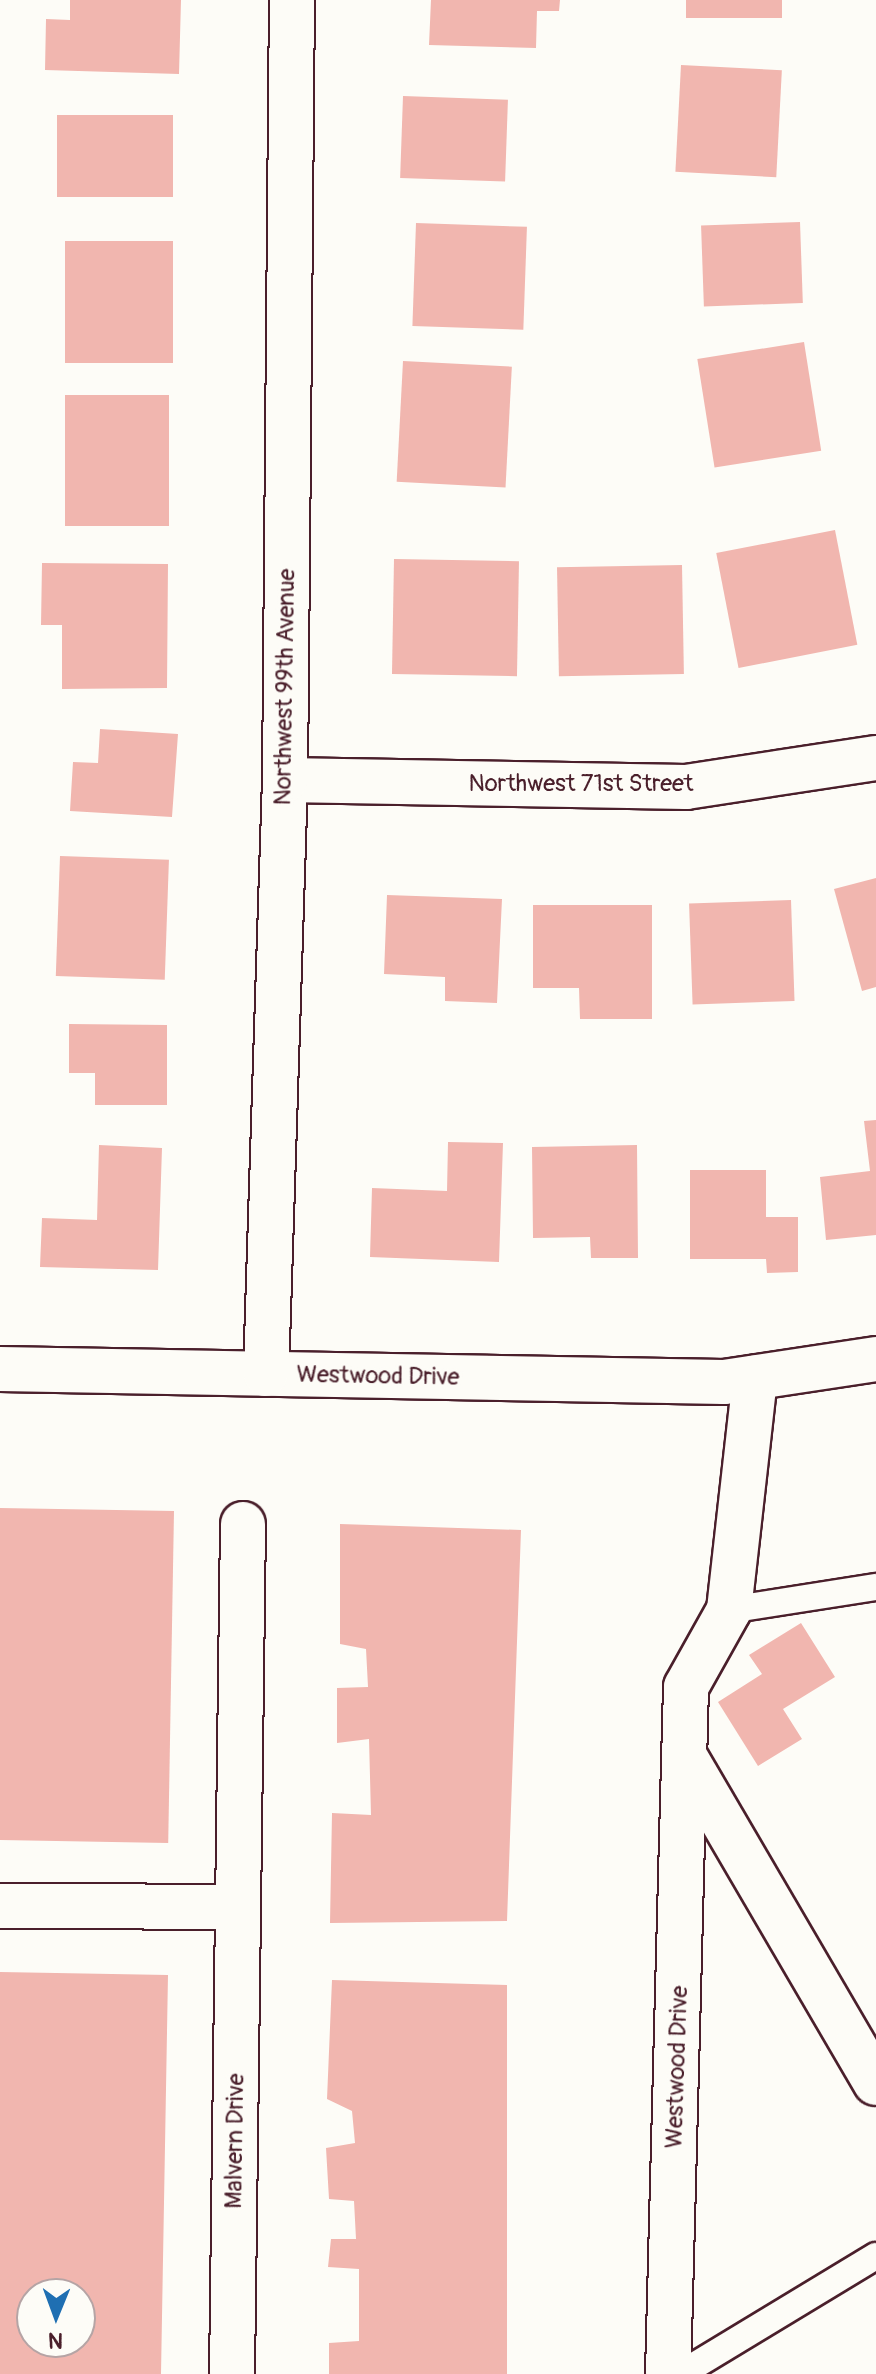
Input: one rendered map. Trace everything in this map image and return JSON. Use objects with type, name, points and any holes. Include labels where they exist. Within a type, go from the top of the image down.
[{"type":"street","name":"Northwest 99th Avenue","points":[[266,1374],[285,780],[292,0]]},
{"type":"street","name":"Northwest 71st Street","points":[[285,780],[686,787],[876,758]]},
{"type":"street","name":"Westwood Drive","points":[[0,1369],[724,1382],[876,1359]]},
{"type":"street","name":"Westwood Drive","points":[[668,2374],[687,1760],[686,1687],[729,1610],[755,1377]]},
{"type":"street","name":"Malvern Drive","points":[[232,2374],[243,1524]]},
{"type":"street","name":"Westwood Drive","points":[[687,1760],[876,2083]]},
{"type":"street","points":[[0,1906],[238,1907]]},
{"type":"lane","points":[[729,1610],[876,1587]]},
{"type":"lane","points":[[681,2374],[876,2256]]},
{"type":"building","points":[[70,0],[181,0],[179,74],[45,70],[46,19],[70,20]]},
{"type":"building","points":[[431,0],[560,0],[559,11],[537,11],[536,48],[429,45]]},
{"type":"building","points":[[686,0],[782,0],[782,18],[686,18]]},
{"type":"building","points":[[681,65],[782,70],[776,177],[675,172]]},
{"type":"building","points":[[403,96],[508,100],[505,182],[400,178]]},
{"type":"building","points":[[57,115],[173,115],[173,197],[57,197]]},
{"type":"building","points":[[800,222],[803,303],[704,306],[701,225]]},
{"type":"building","points":[[416,223],[527,227],[523,330],[412,326]]},
{"type":"building","points":[[65,241],[173,241],[173,363],[65,363]]},
{"type":"building","points":[[804,342],[821,451],[715,468],[697,359]]},
{"type":"building","points":[[403,361],[512,367],[506,488],[397,482]]},
{"type":"building","points":[[65,395],[169,395],[169,526],[65,526]]},
{"type":"building","points":[[835,530],[857,645],[739,668],[716,553]]},
{"type":"building","points":[[394,559],[519,561],[517,676],[392,674]]},
{"type":"building","points":[[42,563],[168,564],[167,688],[62,689],[62,625],[41,625]]},
{"type":"building","points":[[682,565],[684,674],[559,676],[557,567]]},
{"type":"building","points":[[100,729],[178,734],[172,817],[70,811],[73,762],[98,763]]},
{"type":"building","points":[[60,856],[169,860],[165,980],[56,976]]},
{"type":"building","points":[[876,878],[876,987],[862,991],[834,889]]},
{"type":"building","points":[[387,895],[502,899],[497,1003],[445,1001],[445,977],[384,974]]},
{"type":"building","points":[[791,900],[795,1001],[693,1004],[689,904]]},
{"type":"building","points":[[533,905],[652,905],[652,1019],[580,1019],[579,988],[533,988]]},
{"type":"building","points":[[69,1024],[167,1025],[167,1105],[95,1105],[95,1073],[69,1073]]},
{"type":"building","points":[[876,1120],[876,1235],[826,1240],[820,1177],[870,1171],[864,1121]]},
{"type":"building","points":[[448,1142],[503,1143],[499,1262],[370,1257],[372,1188],[447,1191]]},
{"type":"building","points":[[99,1145],[162,1148],[158,1270],[40,1267],[42,1218],[97,1220]]},
{"type":"building","points":[[637,1145],[638,1258],[591,1258],[590,1237],[533,1238],[532,1147]]},
{"type":"building","points":[[690,1170],[766,1170],[766,1217],[798,1217],[798,1272],[767,1273],[766,1259],[690,1259]]},
{"type":"building","points":[[0,1508],[174,1511],[168,1843],[0,1840]]},
{"type":"building","points":[[340,1524],[521,1530],[507,1921],[330,1923],[332,1813],[371,1815],[369,1739],[337,1743],[337,1688],[368,1687],[366,1649],[340,1644]]},
{"type":"building","points":[[801,1623],[835,1677],[783,1709],[802,1739],[758,1766],[718,1702],[762,1674],[749,1655]]},
{"type":"building","points":[[0,1972],[168,1975],[161,2374],[0,2374]]},
{"type":"building","points":[[332,1980],[507,1985],[507,2374],[329,2374],[329,2343],[359,2341],[359,2269],[328,2267],[331,2239],[356,2239],[354,2201],[329,2199],[326,2148],[355,2143],[352,2111],[327,2099]]}]
